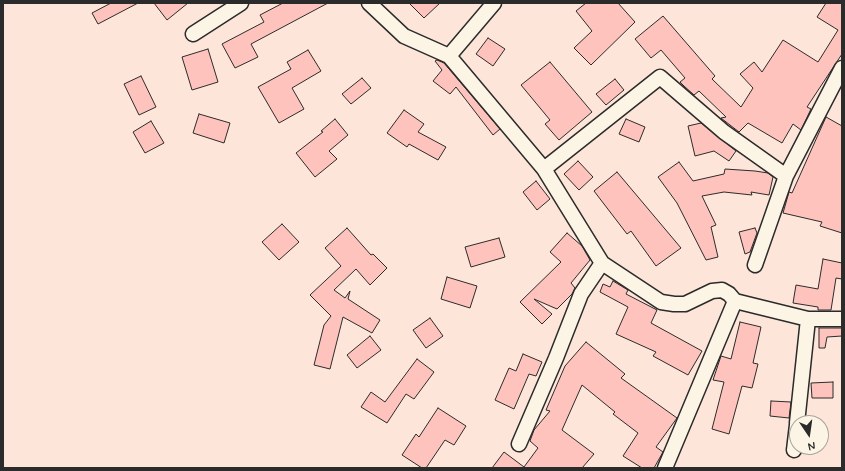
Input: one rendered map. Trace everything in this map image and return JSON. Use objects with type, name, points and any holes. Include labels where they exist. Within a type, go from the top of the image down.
[{"type":"street","points":[[193,34],[241,3]]},
{"type":"street","points":[[369,3],[404,36],[449,56],[544,169],[602,263],[661,302],[684,304],[712,292],[722,290],[729,294],[735,301],[808,319],[842,319]]},
{"type":"street","points":[[449,56],[494,3]]},
{"type":"street","points":[[755,265],[786,176],[842,68]]},
{"type":"street","points":[[544,169],[660,77],[724,132],[786,176]]},
{"type":"street","points":[[519,444],[556,358],[580,294],[602,263]]},
{"type":"street","points":[[665,468],[735,301]]},
{"type":"street","points":[[798,415],[808,319]]},
{"type":"building","points":[[111,3],[138,3],[98,24],[92,13]]},
{"type":"building","points":[[154,3],[188,3],[167,20]]},
{"type":"building","points":[[283,3],[328,3],[251,44],[258,57],[235,68],[222,44],[264,22],[260,15]]},
{"type":"building","points":[[409,3],[440,3],[424,18]]},
{"type":"building","points":[[586,3],[618,3],[635,22],[591,65],[574,48],[592,31],[576,11]]},
{"type":"building","points":[[826,3],[842,3],[842,54],[807,107],[811,109],[801,130],[793,124],[782,143],[748,123],[739,132],[721,118],[726,117],[699,91],[694,95],[680,82],[685,78],[661,50],[651,58],[635,39],[663,16],[715,76],[712,79],[741,107],[753,88],[740,74],[754,62],[762,72],[783,40],[818,62],[838,30],[817,17]]},
{"type":"building","points":[[488,38],[505,49],[493,66],[476,54]]},
{"type":"building","points":[[208,49],[218,82],[192,90],[182,57]]},
{"type":"building","points":[[308,50],[321,71],[292,88],[304,109],[279,123],[258,87],[291,69],[287,62]]},
{"type":"building","points":[[437,60],[444,63],[500,129],[493,135],[456,87],[450,94],[433,81],[442,70],[435,61]]},
{"type":"building","points":[[550,62],[592,112],[559,140],[545,124],[550,120],[521,85]]},
{"type":"building","points":[[141,76],[156,107],[139,115],[124,84]]},
{"type":"building","points":[[362,78],[371,88],[351,104],[342,94]]},
{"type":"building","points":[[615,79],[624,90],[606,105],[596,94]]},
{"type":"building","points":[[404,110],[424,124],[418,132],[446,147],[438,160],[409,144],[407,147],[387,133]]},
{"type":"building","points":[[199,114],[230,123],[224,143],[193,133]]},
{"type":"building","points":[[826,117],[842,126],[842,233],[820,226],[822,222],[783,213],[789,192],[792,193]]},
{"type":"building","points":[[335,119],[348,135],[329,151],[337,159],[315,177],[296,153],[323,132],[321,131]]},
{"type":"building","points":[[626,119],[645,127],[639,142],[619,134]]},
{"type":"building","points":[[151,121],[164,143],[145,153],[133,132]]},
{"type":"building","points":[[701,123],[736,151],[729,161],[714,151],[695,156],[688,126]]},
{"type":"building","points":[[578,161],[593,177],[579,190],[564,174]]},
{"type":"building","points":[[679,162],[693,181],[724,174],[725,169],[768,173],[773,177],[769,195],[751,192],[752,195],[724,192],[702,196],[716,225],[711,227],[718,257],[706,260],[677,203],[658,177]]},
{"type":"building","points":[[617,172],[681,248],[656,266],[631,231],[627,234],[594,191]]},
{"type":"building","points":[[536,181],[550,199],[537,210],[523,192]]},
{"type":"building","points":[[282,224],[299,242],[279,260],[262,242]]},
{"type":"building","points":[[347,228],[371,255],[373,254],[387,268],[370,285],[356,269],[334,290],[345,298],[350,291],[348,299],[380,320],[372,333],[343,317],[330,369],[314,365],[324,325],[331,316],[310,295],[341,266],[325,248]]},
{"type":"building","points":[[755,228],[757,233],[750,252],[745,254],[739,232]]},
{"type":"building","points":[[567,233],[582,246],[590,260],[571,283],[575,288],[572,294],[557,309],[534,299],[552,314],[542,324],[520,302],[561,262],[550,252]]},
{"type":"building","points":[[499,238],[505,257],[471,267],[465,247]]},
{"type":"building","points":[[823,259],[842,263],[842,279],[836,278],[831,310],[818,310],[818,307],[793,303],[796,285],[818,289]]},
{"type":"building","points":[[447,277],[477,286],[470,308],[441,299]]},
{"type":"building","points":[[613,281],[628,290],[626,294],[657,310],[651,323],[702,351],[688,375],[653,356],[656,352],[616,334],[628,307],[600,292],[603,284],[610,287]]},
{"type":"building","points":[[430,318],[443,336],[426,348],[413,330]]},
{"type":"building","points":[[740,322],[761,327],[753,363],[758,364],[752,388],[742,386],[729,434],[712,429],[724,382],[713,380],[721,356],[731,359]]},
{"type":"building","points":[[819,328],[842,328],[842,336],[827,337],[825,348],[819,348]]},
{"type":"building","points":[[370,336],[381,350],[357,368],[347,355]]},
{"type":"building","points":[[586,342],[625,374],[621,378],[677,418],[656,447],[663,452],[654,468],[642,468],[623,456],[638,433],[613,414],[615,412],[582,385],[562,430],[594,454],[582,468],[492,468],[504,452],[524,467],[538,448],[530,441],[534,430],[550,411],[546,410],[565,366]]},
{"type":"building","points":[[523,354],[542,362],[536,376],[529,374],[514,409],[495,400],[509,368],[516,371]]},
{"type":"building","points":[[417,359],[434,372],[414,399],[406,394],[387,423],[361,407],[371,392],[385,402]]},
{"type":"building","points":[[833,382],[833,398],[812,398],[811,383]]},
{"type":"building","points":[[771,401],[791,402],[789,418],[770,416]]},
{"type":"building","points":[[438,408],[466,426],[454,445],[445,440],[426,468],[422,468],[402,455],[416,434],[419,437]]}]
